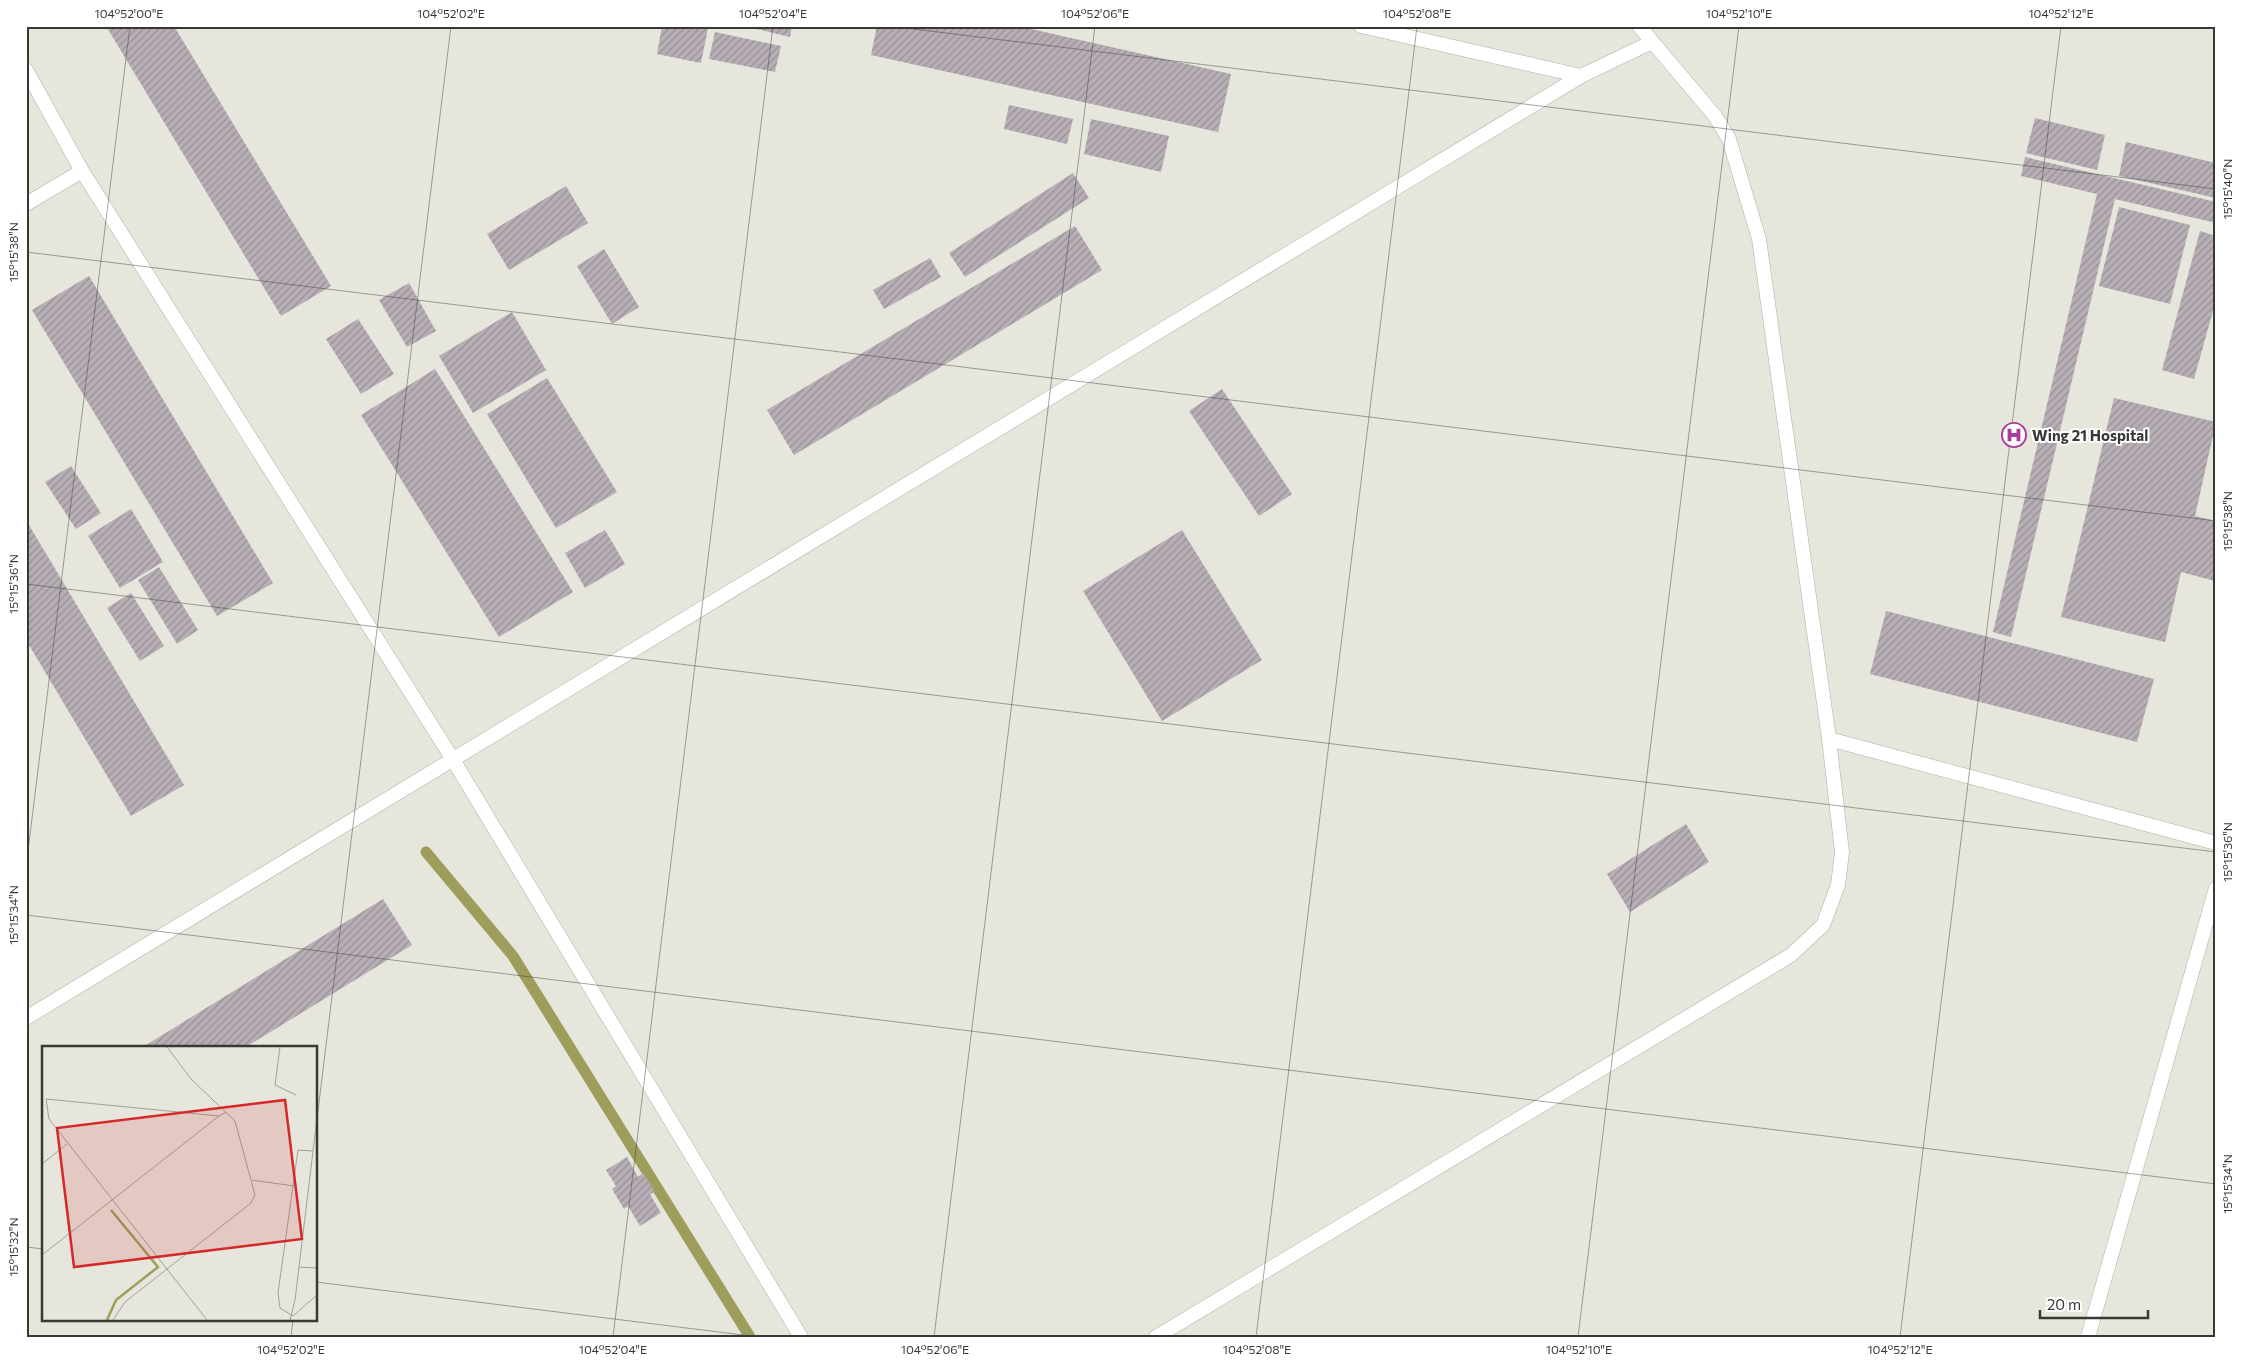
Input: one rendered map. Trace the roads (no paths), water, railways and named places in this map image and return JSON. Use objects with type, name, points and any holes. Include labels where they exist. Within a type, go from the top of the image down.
[{"type":"lane","points":[[1361,26],[1580,76]]},
{"type":"lane","points":[[1156,1337],[1791,955],[1823,925],[1838,885],[1842,852],[1829,739],[1759,239],[1729,139],[1715,116],[1639,26]]},
{"type":"lane","points":[[26,1018],[452,758],[1580,76],[1652,42]]},
{"type":"lane","points":[[26,70],[82,171],[452,758],[801,1337]]},
{"type":"lane","points":[[26,204],[82,171]]},
{"type":"lane","points":[[1829,739],[2216,843]]},
{"type":"lane","points":[[2088,1337],[2216,888]]},
{"type":"waterway","points":[[426,852],[513,956],[750,1337]]},
{"type":"place","name":"Wing 21 Hospital","points":[[2014,435]]}]
